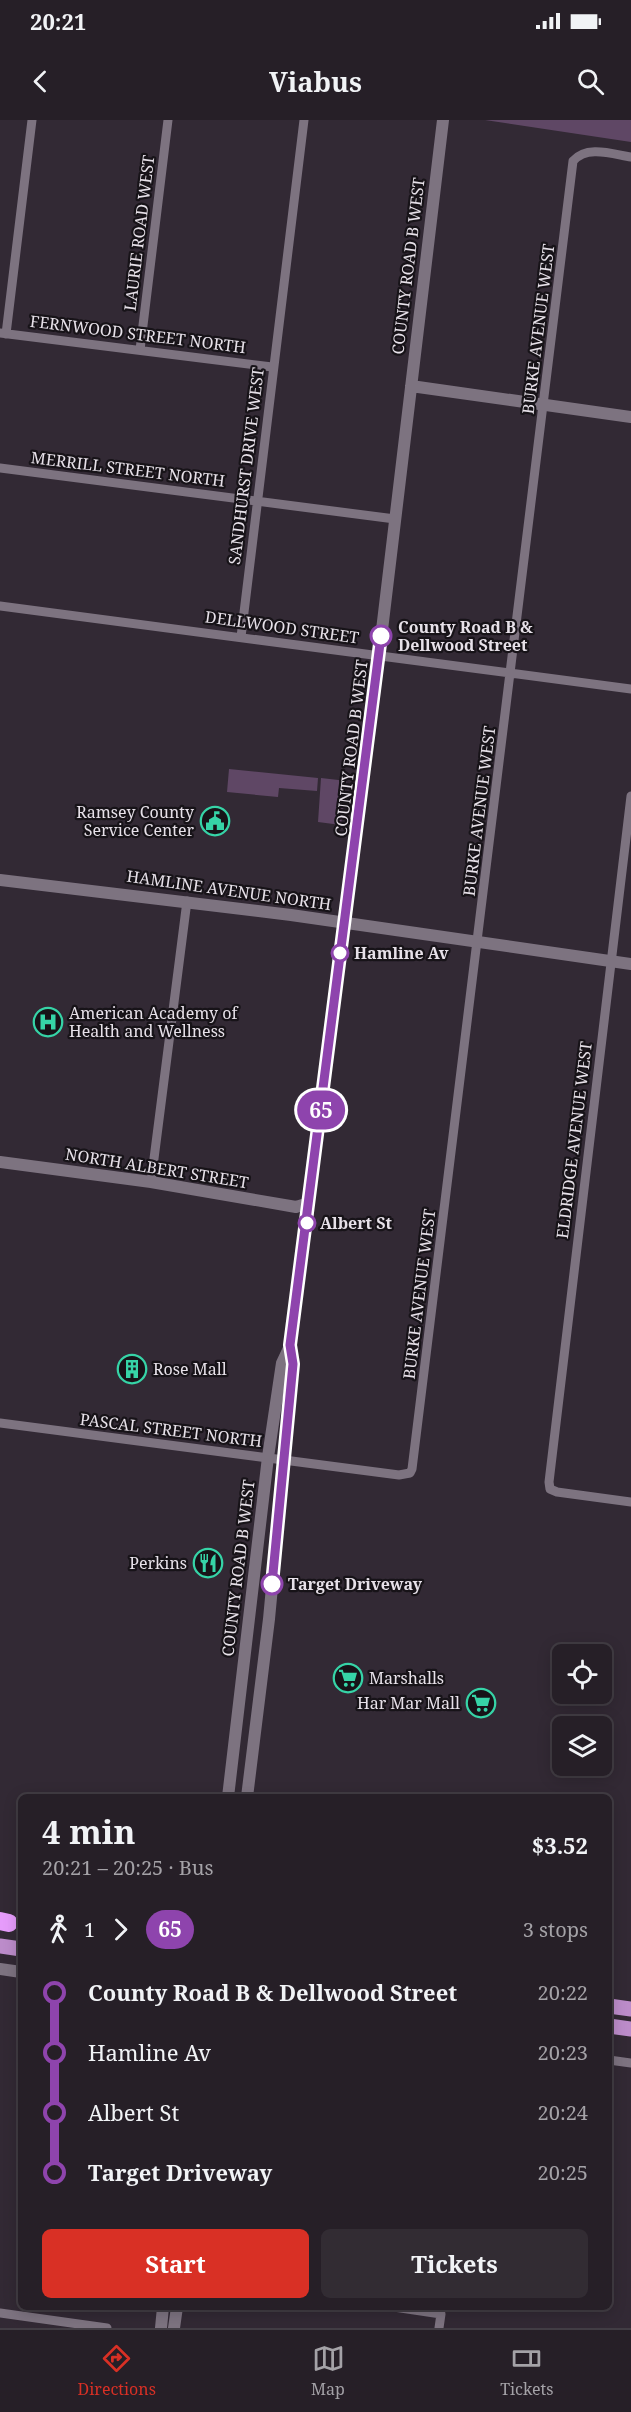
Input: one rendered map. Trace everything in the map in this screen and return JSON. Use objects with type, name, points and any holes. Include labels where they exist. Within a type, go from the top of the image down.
[{"type":"main road","points":[[0,1946],[18,1949]]},
{"type":"main road","points":[[612,2006],[631,2009]]},
{"type":"main road","points":[[612,2026],[631,2029]]},
{"type":"street","points":[[3,333],[32,120]]},
{"type":"street","name":"LAURIE ROAD WEST","points":[[140,350],[168,120]]},
{"type":"street","name":"SANDHURST DRIVE WEST","points":[[241,637],[272,367],[304,120]]},
{"type":"street","name":"COUNTY ROAD B WEST","points":[[228,1794],[268,1457],[282,1363],[290,1345],[309,1203],[379,655],[443,120]]},
{"type":"street","name":"BURKE AVENUE WEST","points":[[410,1473],[413,1464],[512,673],[573,161],[579,154],[587,151],[631,157]]},
{"type":"street","name":"FERNWOOD STREET NORTH","points":[[3,333],[272,367]]},
{"type":"street","points":[[411,386],[631,417]]},
{"type":"street","name":"MERRILL STREET NORTH","points":[[0,468],[395,519]]},
{"type":"street","name":"DELLWOOD STREET","points":[[0,606],[631,689]]},
{"type":"street","name":"ELDRIDGE AVENUE WEST","points":[[631,796],[550,1470],[550,1488],[631,1502]]},
{"type":"street","name":"HAMLINE AVENUE NORTH","points":[[0,880],[345,922],[631,964]]},
{"type":"street","points":[[151,1182],[187,901]]},
{"type":"street","name":"NORTH ALBERT STREET","points":[[0,1162],[151,1182],[296,1207],[309,1203]]},
{"type":"street","name":"COUNTY ROAD B WEST","points":[[247,1794],[269,1619],[293,1364],[290,1345]]},
{"type":"street","name":"PASCAL STREET NORTH","points":[[0,1423],[399,1476],[410,1473]]},
{"type":"street","points":[[0,1969],[18,1972]]},
{"type":"street","points":[[612,2060],[631,2063]]},
{"type":"street","points":[[160,2328],[163,2310]]},
{"type":"street","points":[[174,2328],[177,2310]]},
{"type":"street","points":[[417,2310],[441,2314],[439,2328]]},
{"type":"street","points":[[0,2313],[107,2328]]},
{"type":"shaded area","points":[[485,120],[631,120],[631,142]]},
{"type":"shaded area","points":[[229,769],[318,778],[317,791],[279,788],[278,797],[227,792]]},
{"type":"shaded area","points":[[321,778],[347,781],[341,825],[318,822]]},
{"type":"bus line","name":"65","points":[[272,1584],[293,1364],[290,1345],[381,636]]},
{"type":"place","name":"County Road B & Dellwood Street","points":[[381,636]]},
{"type":"place","name":"Ramsey County Service Center","points":[[215,821]]},
{"type":"place","name":"Hamline Av","points":[[340,953]]},
{"type":"place","name":"American Academy of Health and Wellness","points":[[48,1022]]},
{"type":"place","name":"Albert St","points":[[307,1223]]},
{"type":"place","name":"Rose Mall","points":[[132,1369]]},
{"type":"place","name":"Perkins","points":[[208,1563]]},
{"type":"place","name":"Target Driveway","points":[[272,1584]]},
{"type":"place","name":"Marshalls","points":[[348,1678]]},
{"type":"place","name":"Har Mar Mall","points":[[481,1703]]}]
